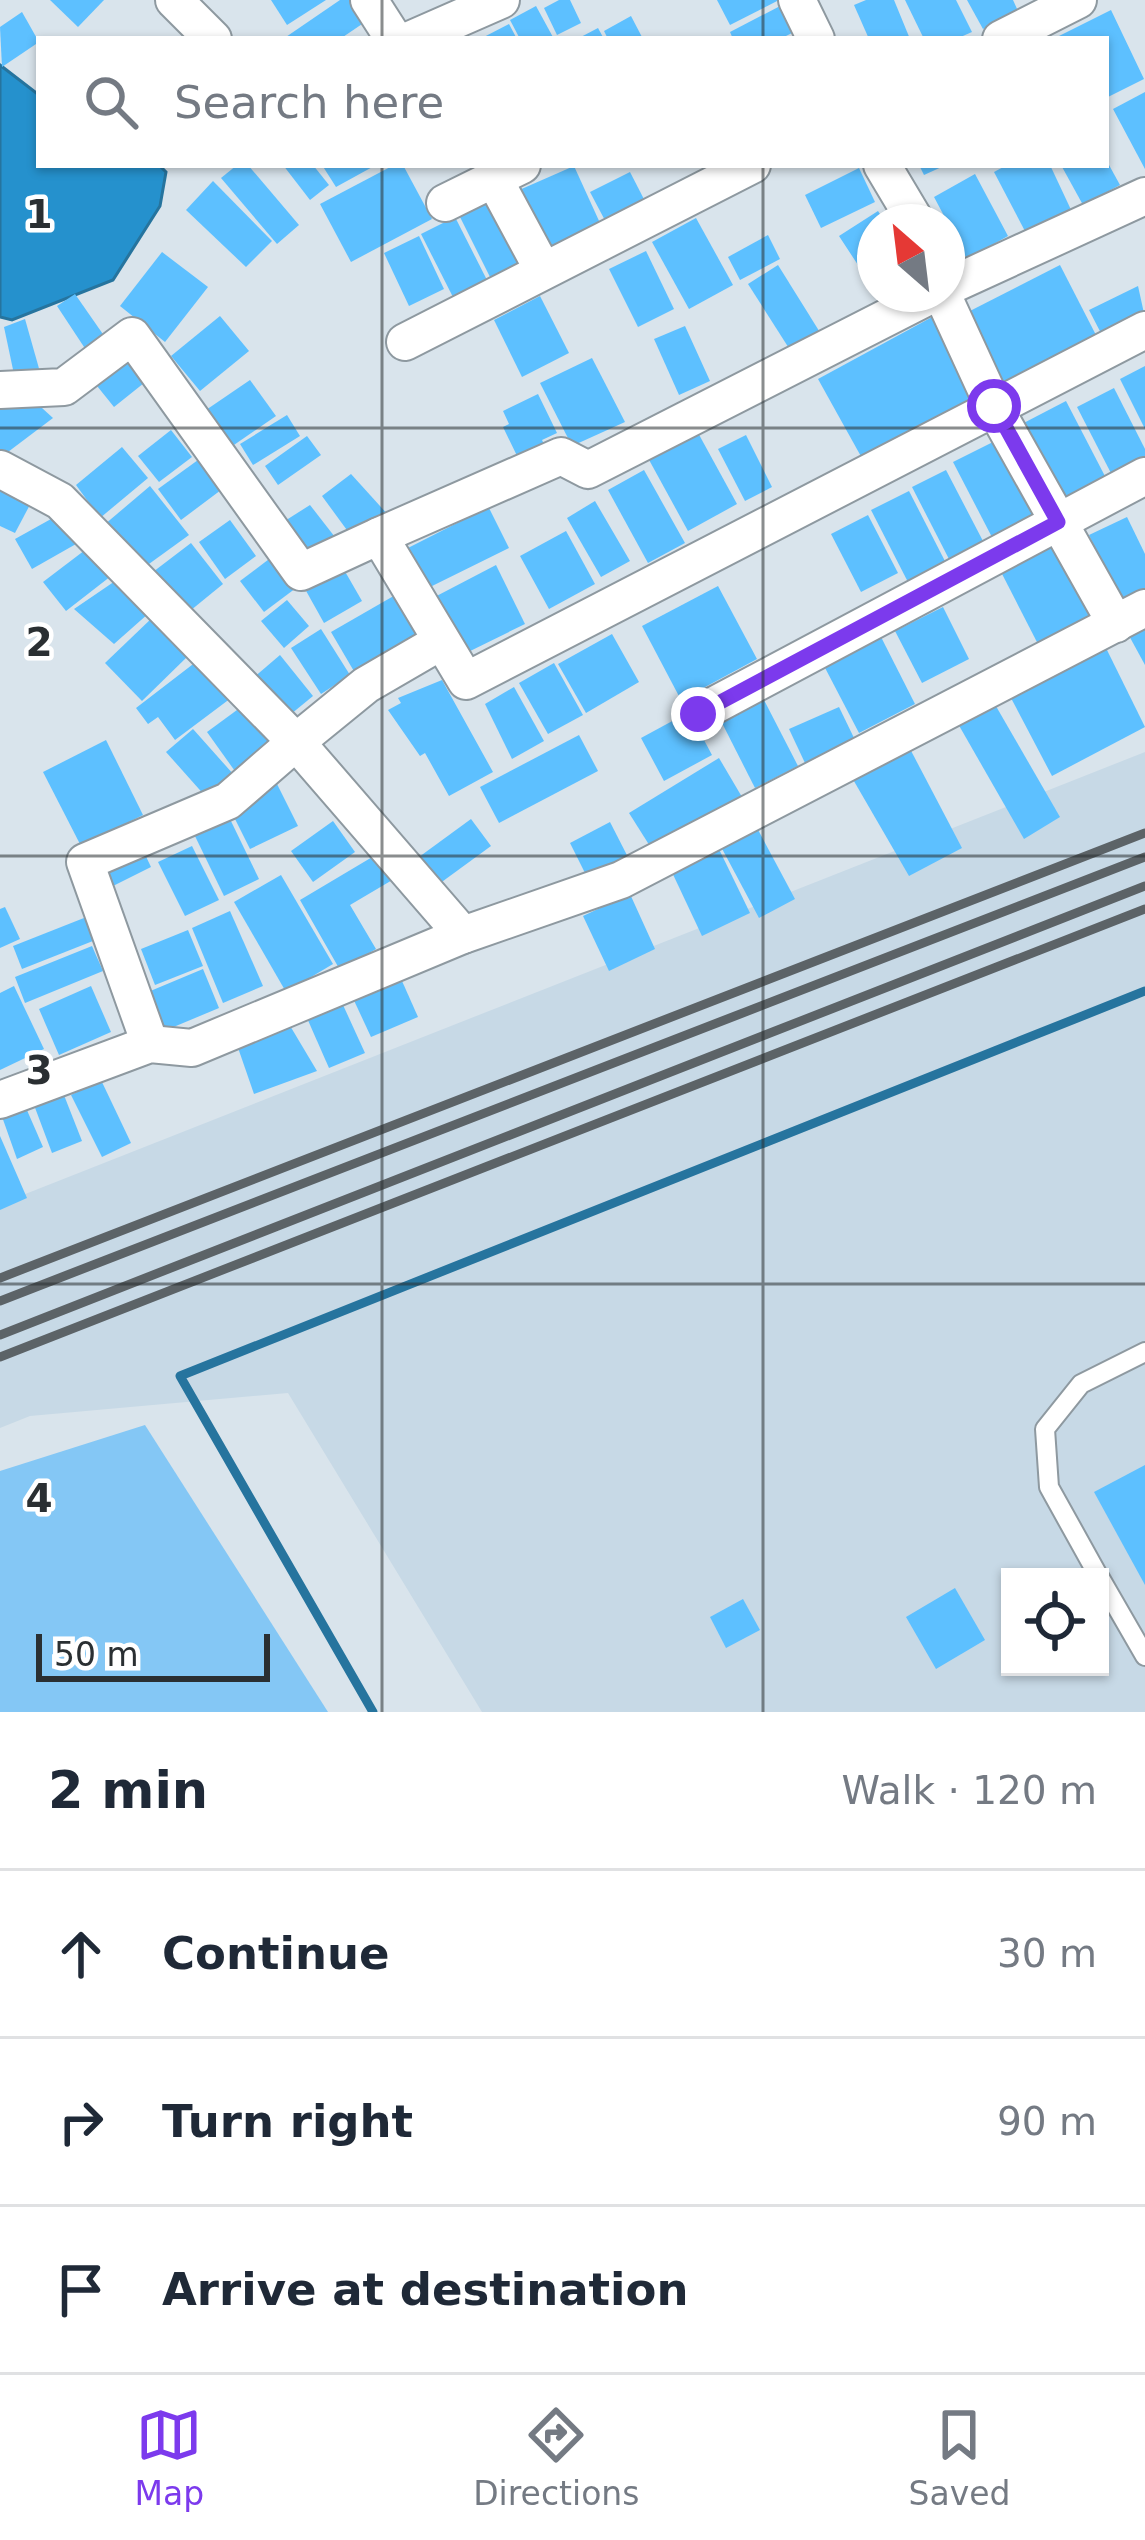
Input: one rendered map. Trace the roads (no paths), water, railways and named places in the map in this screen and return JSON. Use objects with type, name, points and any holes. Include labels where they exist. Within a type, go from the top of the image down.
[{"type":"street","points":[[174,0],[210,36]]},
{"type":"street","points":[[369,0],[392,36]]},
{"type":"street","points":[[419,36],[501,0]]},
{"type":"street","points":[[797,0],[815,36]]},
{"type":"street","points":[[1007,36],[1078,0]]},
{"type":"street","points":[[405,342],[746,168]]},
{"type":"street","points":[[884,168],[905,204]]},
{"type":"street","points":[[445,203],[508,172],[543,270]]},
{"type":"street","points":[[965,277],[1145,196]]},
{"type":"street","points":[[0,390],[64,387],[132,336],[301,572],[561,456],[588,470],[895,312]]},
{"type":"street","points":[[0,1100],[150,1044],[192,1048],[463,935],[621,880],[1131,616],[1058,522],[994,406],[955,312]]},
{"type":"street","points":[[379,536],[466,681],[1145,330]]},
{"type":"street","points":[[0,469],[61,501],[296,742],[463,935]]},
{"type":"street","points":[[698,714],[1145,476]]},
{"type":"street","points":[[150,1044],[85,862],[228,800],[366,685],[440,642]]},
{"type":"lane","points":[[1094,1568],[1049,1487],[1045,1429],[1082,1384],[1145,1352]]},
{"type":"lane","points":[[1109,1594],[1145,1656]]},
{"type":"waterway","points":[[373,1712],[180,1376],[1145,991]]},
{"type":"railway","points":[[0,1278],[1145,833]]},
{"type":"railway","points":[[0,1301],[1145,857]]},
{"type":"railway","points":[[0,1335],[1145,886]]},
{"type":"railway","points":[[0,1357],[1145,909]]}]
